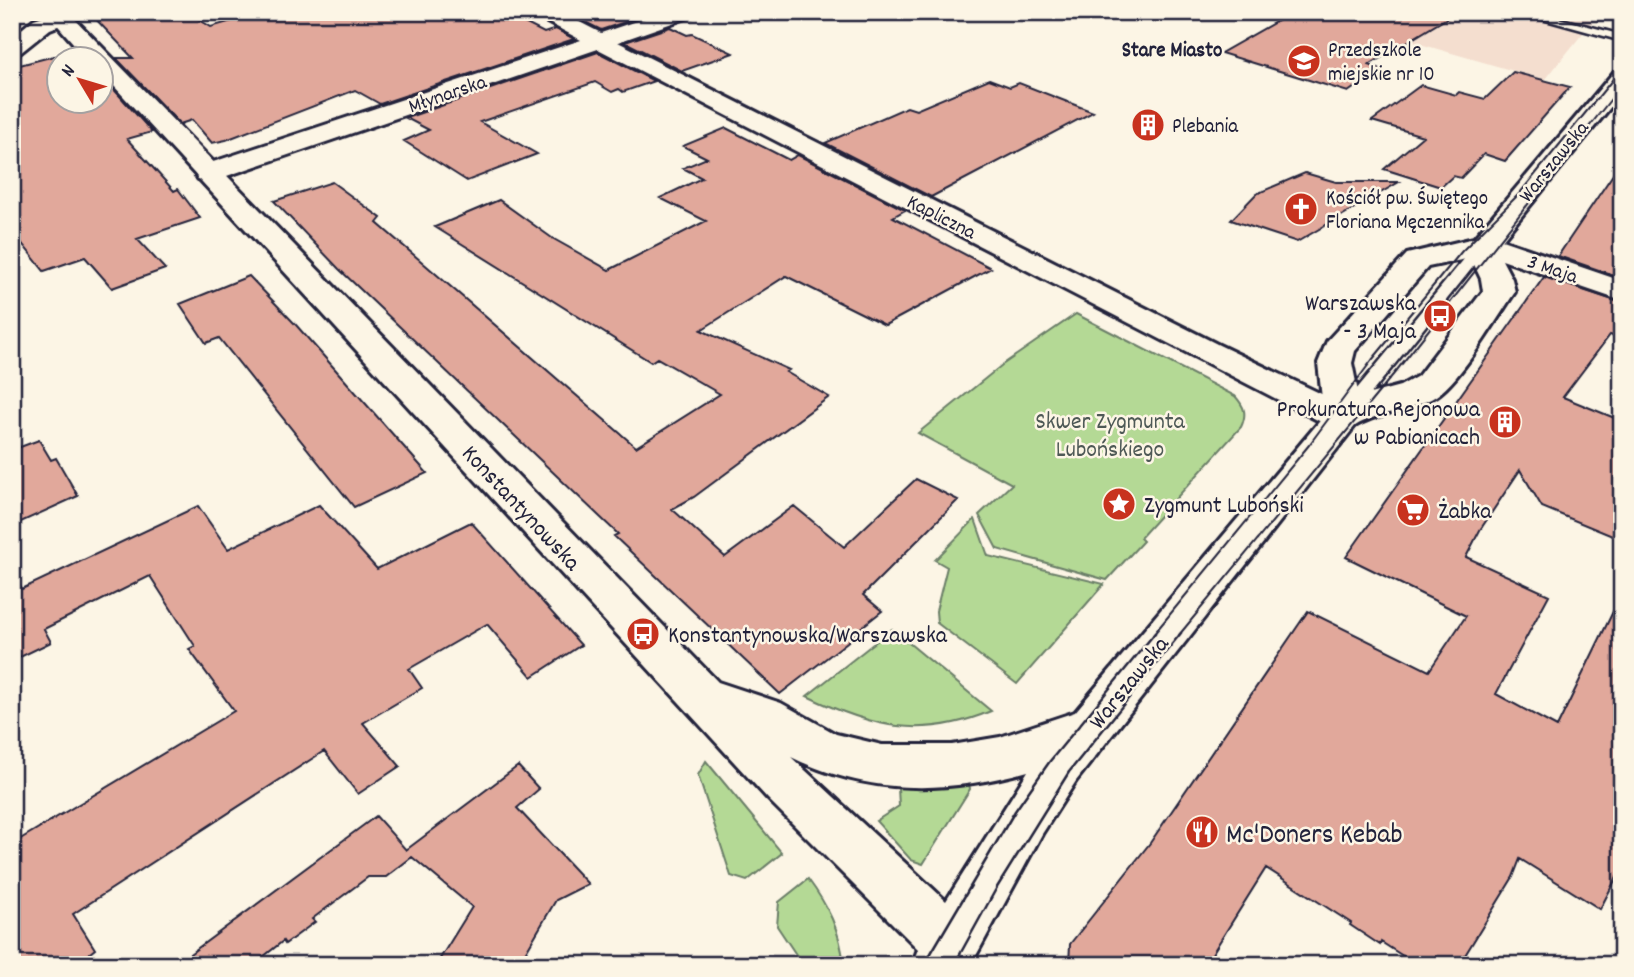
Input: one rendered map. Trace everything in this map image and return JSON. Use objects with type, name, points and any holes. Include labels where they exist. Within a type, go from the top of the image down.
[{"type":"street","name":"Kapliczna","points":[[544,12],[1182,340],[1342,418]]},
{"type":"street","name":"Młynarska","points":[[208,173],[685,12]]},
{"type":"street","points":[[12,48],[42,24],[65,14]]},
{"type":"street","name":"Konstantynowska","points":[[65,14],[90,46]]},
{"type":"street","name":"Konstantynowska","points":[[116,76],[698,694],[956,958]]},
{"type":"street","name":"Warszawska","points":[[956,958],[1024,818],[1059,766],[1342,418],[1368,404],[1414,393],[1431,384],[1499,292],[1497,280],[1483,251],[1484,244],[1622,77]]},
{"type":"street","points":[[1342,418],[1344,397],[1334,363],[1339,348],[1418,260],[1484,244]]},
{"type":"street","name":"3 Maja","points":[[1484,244],[1622,292]]},
{"type":"street","points":[[698,694],[764,717],[827,752],[883,766],[952,765],[1000,758],[1032,749],[1073,732],[1088,732]]},
{"type":"lane","points":[[1522,12],[1622,38]]},
{"type":"lane","points":[[1555,21],[1567,12]]},
{"type":"lane","points":[[1342,418],[1484,244]]},
{"type":"shaded area","points":[[1309,12],[1600,12],[1545,80]]},
{"type":"green space","name":"Skwer Zygmunta Lubońskiego","points":[[1076,314],[1235,396],[1244,411],[1241,427],[1140,538],[1143,541],[1107,580],[997,549],[979,515],[1012,484],[918,433],[1002,365]]},
{"type":"green space","points":[[975,519],[988,556],[1104,584],[1017,684],[937,623],[936,611],[947,567],[935,560]]},
{"type":"green space","points":[[892,629],[991,711],[942,725],[897,726],[853,716],[807,696]]},
{"type":"green space","points":[[706,761],[782,853],[747,881],[731,876],[698,775]]},
{"type":"green space","points":[[969,783],[970,789],[923,864],[911,860],[876,821],[899,806],[898,788]]},
{"type":"green space","points":[[808,879],[832,919],[840,941],[844,965],[803,965],[777,926],[779,902]]},
{"type":"building","points":[[89,12],[141,12],[146,17],[163,12],[187,12],[211,27],[264,12],[503,12],[544,33],[556,29],[574,39],[380,104],[355,90],[212,143],[192,120],[180,124],[116,58],[133,58]]},
{"type":"building","points":[[613,12],[624,18],[635,14],[640,17],[601,30],[583,21]]},
{"type":"building","points":[[1293,12],[1457,12],[1369,65],[1381,69],[1348,92],[1221,53]]},
{"type":"building","points":[[670,27],[733,53],[682,71],[625,42]]},
{"type":"building","points":[[598,52],[654,81],[623,92],[619,89],[612,92],[595,82],[480,122],[537,154],[467,181],[404,141],[429,130],[406,118]]},
{"type":"building","points":[[46,58],[46,116],[116,116],[116,92],[152,132],[127,139],[174,191],[178,189],[200,218],[137,239],[165,269],[112,288],[85,257],[44,271],[12,231],[12,67]]},
{"type":"building","points":[[1513,72],[1570,87],[1505,161],[1484,154],[1461,178],[1453,176],[1441,187],[1384,169],[1423,136],[1372,121],[1421,85],[1456,95],[1459,92],[1485,99]]},
{"type":"building","points":[[989,79],[1010,87],[1019,83],[1093,112],[931,197],[825,143],[907,107],[916,110]]},
{"type":"building","points":[[726,128],[789,160],[798,155],[905,210],[893,217],[991,268],[885,325],[786,276],[701,330],[789,370],[786,372],[829,397],[694,497],[672,509],[725,557],[794,506],[844,547],[916,479],[958,500],[863,595],[882,611],[853,634],[855,636],[780,694],[614,536],[618,534],[339,269],[274,201],[332,182],[381,218],[377,223],[636,447],[720,394],[657,358],[651,362],[435,227],[499,200],[552,238],[609,270],[706,221],[660,198],[702,178],[683,168],[707,158],[683,146]]},
{"type":"building","points":[[1622,161],[1622,278],[1558,256]]},
{"type":"building","name":"Kościół pw. Świętego Floriana Męczennika","points":[[1305,173],[1336,182],[1399,182],[1297,242],[1231,220],[1256,194]]},
{"type":"building","points":[[249,276],[427,473],[354,507],[219,338],[206,343],[180,304]]},
{"type":"building","points":[[1544,277],[1622,303],[1622,339],[1610,335],[1563,397],[1622,421],[1622,540],[1542,507],[1520,470],[1480,530],[1466,557],[1549,595],[1496,694],[1557,727],[1622,593],[1622,867],[1600,909],[1520,859],[1513,877],[1459,965],[1417,965],[1381,942],[1380,945],[1266,868],[1205,965],[1069,965],[1070,944],[1150,843],[1308,611],[1429,671],[1466,616],[1346,557]]},
{"type":"building","points":[[39,440],[51,460],[56,458],[78,496],[12,526],[12,450]]},
{"type":"building","points":[[319,505],[377,569],[471,522],[581,645],[532,677],[487,624],[409,669],[422,688],[363,723],[400,766],[358,794],[324,751],[73,914],[95,949],[75,965],[12,965],[12,844],[234,711],[189,649],[195,646],[150,576],[44,629],[51,642],[12,661],[12,571],[22,589],[198,506],[228,549]]},
{"type":"building","points":[[518,766],[539,789],[517,808],[588,884],[556,900],[518,965],[436,965],[472,907],[412,857],[386,877],[368,877],[312,919],[315,922],[285,944],[283,941],[253,965],[175,965],[376,816],[406,850]]},
{"type":"tram line","points":[[1153,635],[1309,445],[1372,360],[1462,251],[1520,193],[1622,68]]},
{"type":"tram line","points":[[1179,635],[1397,370],[1622,85]]},
{"type":"tram line","points":[[924,965],[1015,811],[1050,761],[1155,633]]},
{"type":"tram line","points":[[954,965],[996,889],[1069,772],[1181,633]]},
{"type":"place","name":"Przedszkole miejskie nr 10","points":[[1304,61]]},
{"type":"place","name":"Plebania","points":[[1148,125]]},
{"type":"place","name":"Kościół pw. Świętego Floriana Męczennika","points":[[1301,209]]},
{"type":"place","name":"Warszawska - 3 Maja","points":[[1440,316]]},
{"type":"place","name":"Prokuratura Rejonowa w Pabianicach","points":[[1505,422]]},
{"type":"place","name":"Zygmunt Luboński","points":[[1119,504]]},
{"type":"place","name":"Żabka","points":[[1413,510]]},
{"type":"place","name":"Konstantynowska/Warszawska","points":[[643,634]]},
{"type":"place","name":"Mc'Doners Kebab","points":[[1202,832]]},
{"type":"district","name":"Stare Miasto","points":[[1172,49]]}]
